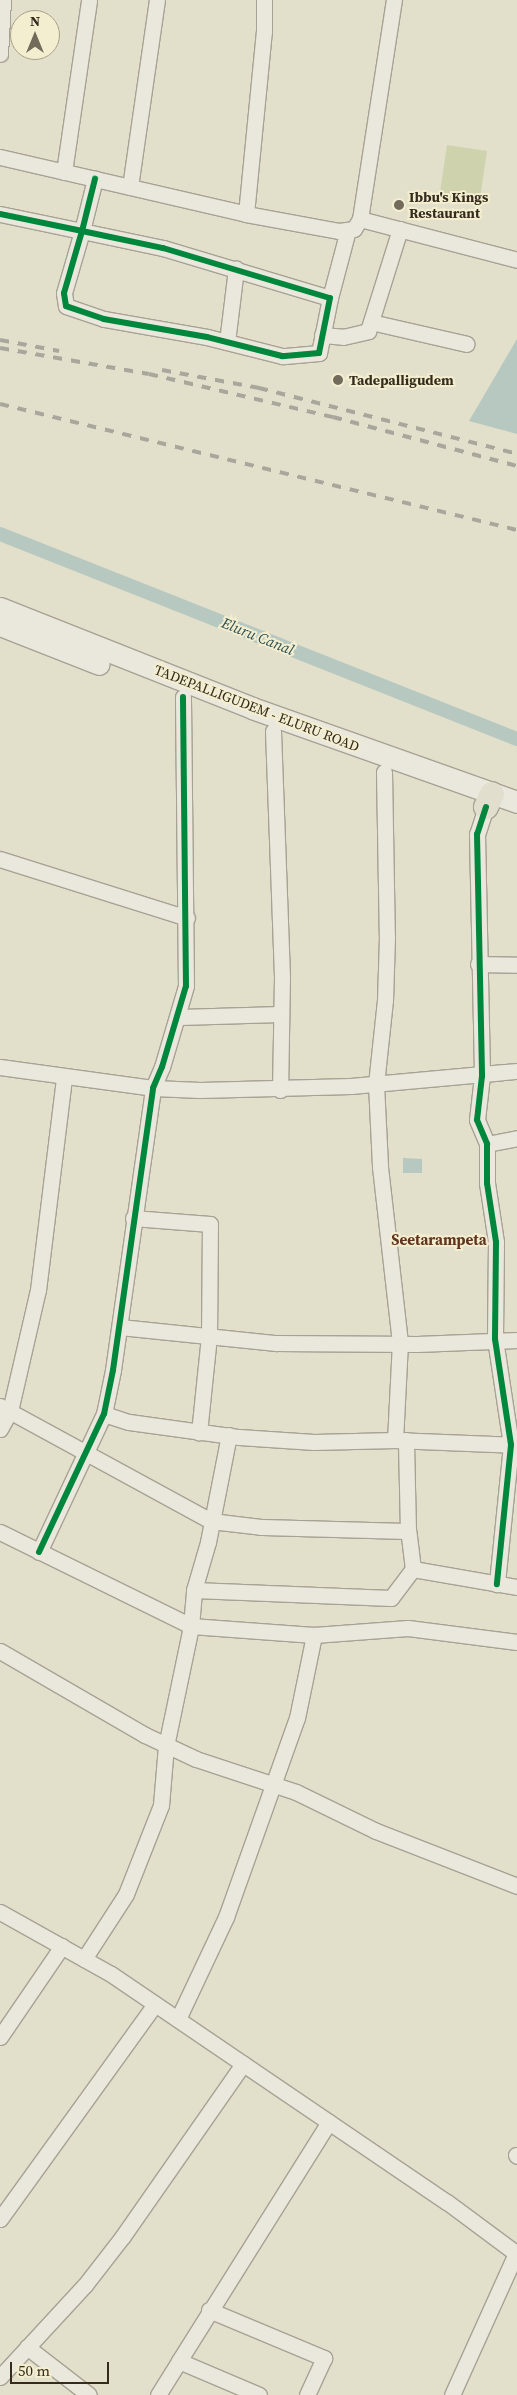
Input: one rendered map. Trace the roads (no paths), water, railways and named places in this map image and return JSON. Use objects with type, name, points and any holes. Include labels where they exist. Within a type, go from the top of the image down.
[{"type":"main road","name":"TADEPALLIGUDEM - ELURU ROAD","points":[[0,608],[489,800],[517,818]]},
{"type":"main road","name":"TADEPALLIGUDEM - ELURU ROAD","points":[[0,625],[183,697],[384,772],[489,800],[517,802]]},
{"type":"street","points":[[0,54],[3,0]]},
{"type":"street","points":[[64,172],[90,0]]},
{"type":"street","points":[[130,187],[157,0]]},
{"type":"street","points":[[246,214],[264,32],[264,0]]},
{"type":"street","points":[[0,157],[246,214],[339,232],[354,230],[360,219],[394,0]]},
{"type":"street","points":[[95,179],[64,292],[66,306],[104,319],[227,342],[287,357],[319,353],[330,298],[348,230]]},
{"type":"street","points":[[0,214],[163,248],[330,298]]},
{"type":"street","points":[[360,219],[517,260]]},
{"type":"street","points":[[322,335],[343,337],[368,331],[400,229]]},
{"type":"street","points":[[227,342],[236,269]]},
{"type":"street","points":[[371,322],[467,344]]},
{"type":"street","points":[[39,1552],[104,1414],[120,1327],[133,1218],[153,1088],[178,1017],[186,986],[187,918],[183,697]]},
{"type":"street","points":[[273,731],[281,1014],[280,1090]]},
{"type":"street","points":[[194,1590],[391,1598],[413,1569],[401,1440],[400,1342],[380,1167],[376,1084],[385,1000],[387,937],[384,772]]},
{"type":"street","points":[[489,800],[477,834],[478,964],[482,1076],[477,1120],[487,1144],[487,1183],[496,1242],[495,1340],[514,1445],[497,1584]]},
{"type":"street","points":[[0,859],[187,918]]},
{"type":"street","points":[[478,964],[517,965]]},
{"type":"street","points":[[178,1017],[281,1014]]},
{"type":"street","points":[[0,1067],[153,1088],[280,1090],[482,1076],[517,1071]]},
{"type":"street","points":[[0,1429],[38,1290],[64,1077]]},
{"type":"street","points":[[487,1144],[517,1138]]},
{"type":"street","points":[[133,1218],[210,1224],[209,1336],[199,1432]]},
{"type":"street","points":[[120,1327],[276,1343],[400,1342],[417,1344],[517,1340]]},
{"type":"street","points":[[5,1408],[211,1522],[260,1527],[408,1531]]},
{"type":"street","points":[[104,1414],[129,1422],[229,1436],[314,1442],[401,1440],[514,1445]]},
{"type":"street","points":[[84,1959],[126,1894],[161,1806],[166,1746],[191,1626],[194,1590],[211,1522],[229,1436]]},
{"type":"street","points":[[0,1532],[191,1626],[314,1635],[408,1628],[517,1642]]},
{"type":"street","points":[[413,1569],[517,1587]]},
{"type":"street","points":[[178,2019],[226,1917],[297,1718],[314,1635]]},
{"type":"street","points":[[0,1651],[166,1746],[196,1760],[296,1792],[376,1831],[517,1886]]},
{"type":"street","points":[[0,1912],[84,1959],[178,2019],[329,2122],[516,2254],[452,2395]]},
{"type":"street","points":[[0,2037],[62,1946]]},
{"type":"street","points":[[0,2219],[155,2004]]},
{"type":"street","points":[[0,2378],[85,2285],[124,2236],[243,2064]]},
{"type":"street","points":[[158,2395],[209,2310],[329,2122]]},
{"type":"street","points":[[209,2310],[324,2358],[307,2395]]},
{"type":"street","points":[[27,2347],[89,2395]]},
{"type":"street","points":[[179,2361],[258,2395]]},
{"type":"waterway","name":"Eluru Canal","points":[[0,534],[517,739]]},
{"type":"railway","points":[[0,340],[59,351]]},
{"type":"railway","points":[[0,348],[149,374],[333,417],[517,466]]},
{"type":"railway","points":[[162,370],[259,388],[517,454]]},
{"type":"railway","points":[[0,404],[517,530]]},
{"type":"place","name":"Ibbu's Kings Restaurant","points":[[399,205]]},
{"type":"place","name":"Tadepalligudem","points":[[338,380]]},
{"type":"district","name":"Seetarampeta","points":[[439,1240]]}]
